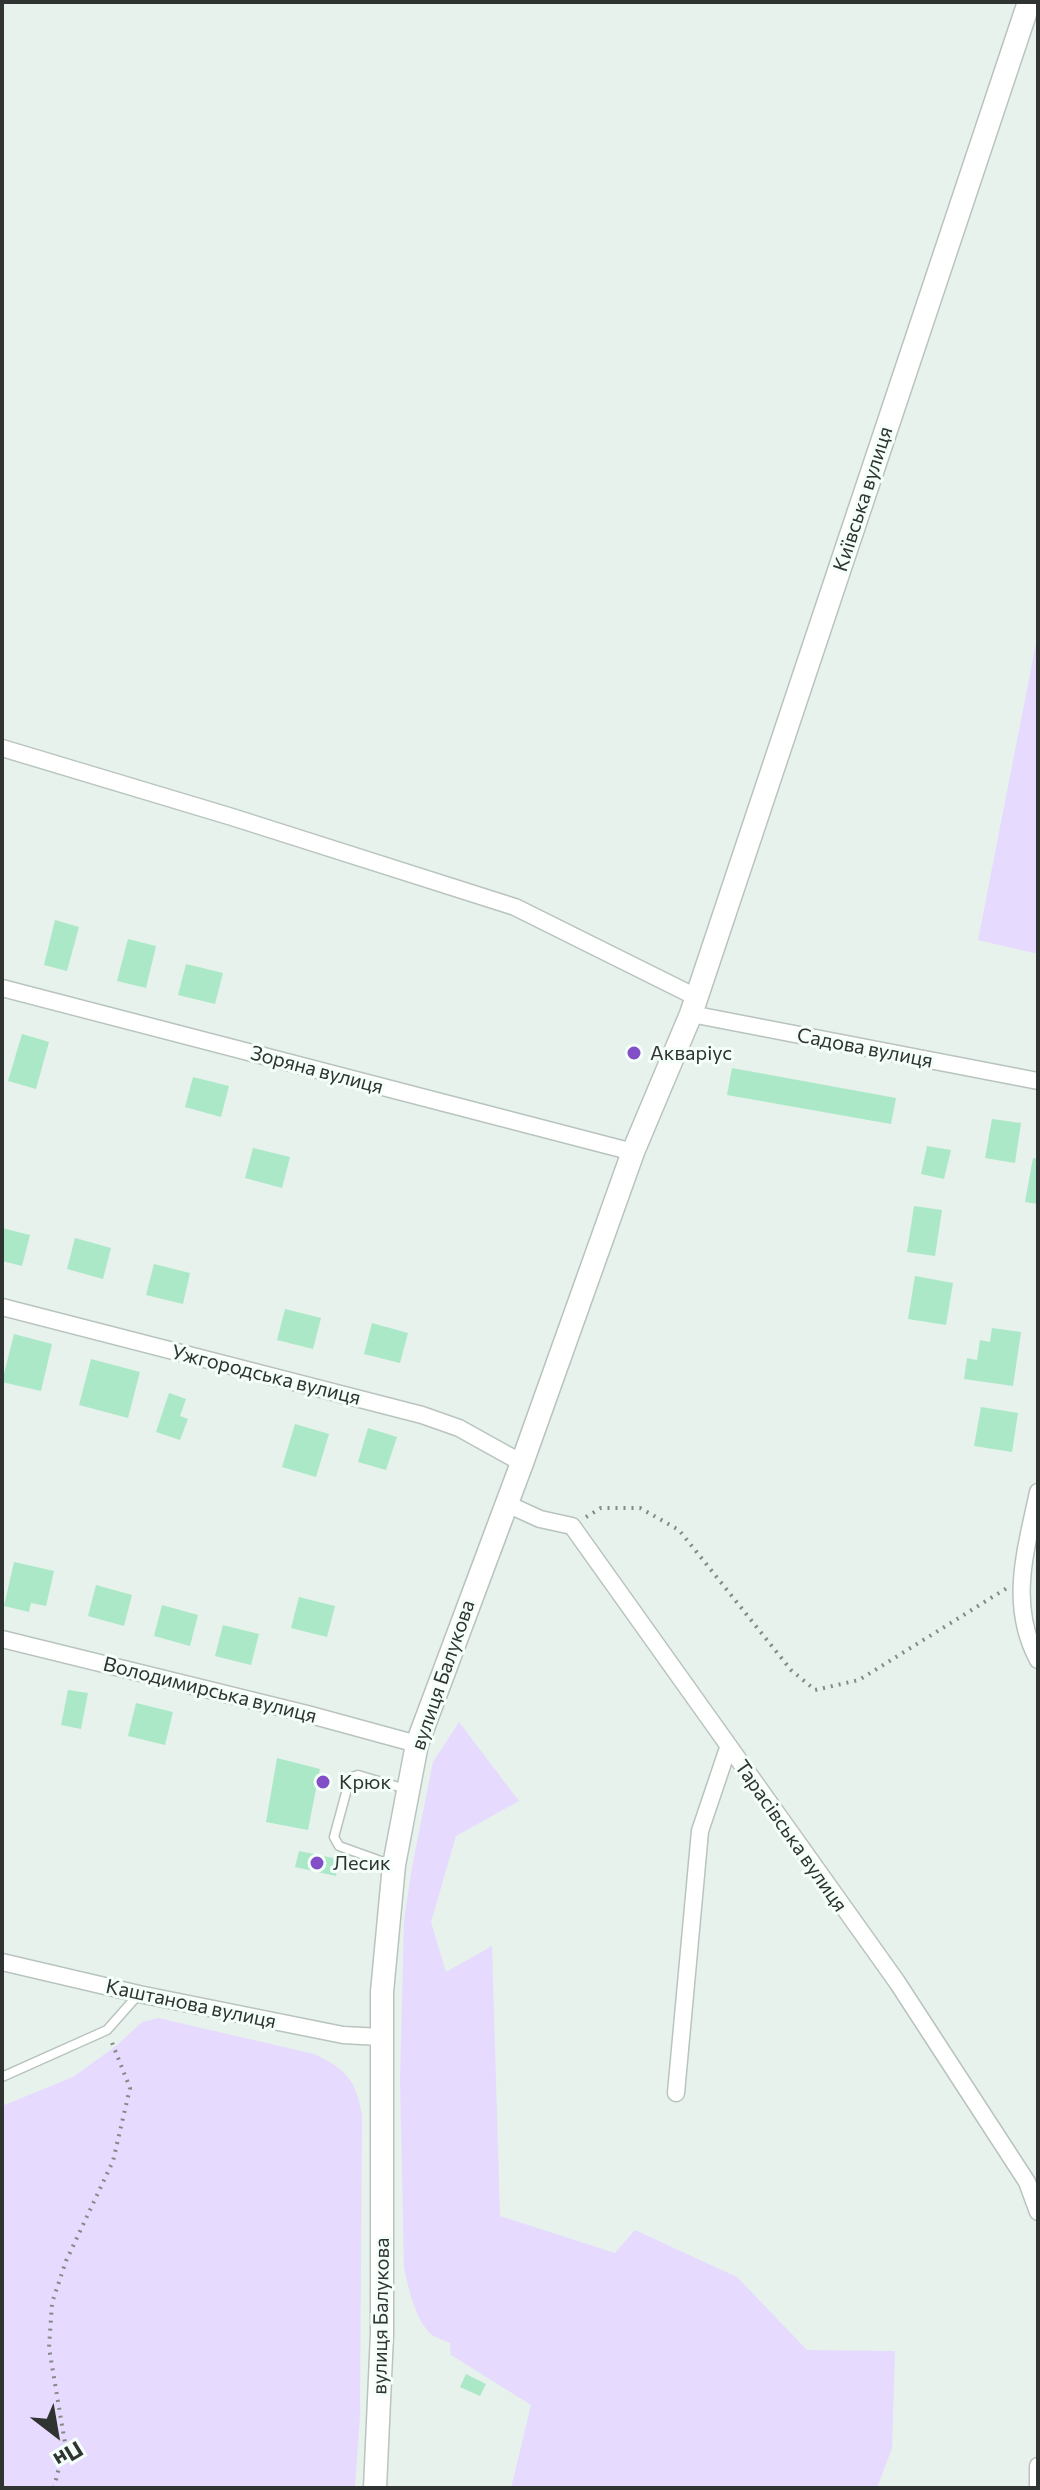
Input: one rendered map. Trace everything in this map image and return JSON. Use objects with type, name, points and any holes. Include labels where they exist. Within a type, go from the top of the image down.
[{"type":"main road","name":"Київська вулиця","points":[[694,1005],[1029,2]]},
{"type":"main road","name":"вулиця Балукова","points":[[375,2488],[382,2334],[381,2037],[386,1933],[407,1789],[417,1744],[633,1152],[694,1005]]},
{"type":"street","name":"Садова вулиця","points":[[2,748],[515,907],[694,1005],[1038,1081]]},
{"type":"street","name":"Зоряна вулиця","points":[[2,988],[633,1152]]},
{"type":"street","name":"Ужгородська вулиця","points":[[2,1307],[422,1415],[459,1428],[522,1463]]},
{"type":"street","points":[[1038,1492],[1020,1598],[1024,1628],[1038,1660]]},
{"type":"street","points":[[505,1503],[540,1519],[572,1526]]},
{"type":"street","name":"Тарасівська вулиця","points":[[572,1526],[897,1982],[1027,2182],[1038,2212]]},
{"type":"street","name":"Володимирська вулиця","points":[[2,1639],[417,1744]]},
{"type":"street","points":[[676,2093],[700,1831],[728,1748]]},
{"type":"street","name":"Каштанова вулиця","points":[[2,1962],[139,1994],[343,2035],[381,2037]]},
{"type":"street","points":[[1038,2466],[1038,2488]]},
{"type":"lane","points":[[394,1865],[339,1846],[334,1837],[350,1778],[358,1775],[407,1789]]},
{"type":"lane","points":[[2,2077],[107,2030],[139,1994]]},
{"type":"path","points":[[572,1526],[601,1508],[640,1508],[679,1530],[791,1670],[815,1690],[859,1680],[1022,1578]]},
{"type":"path","points":[[54,2488],[65,2443],[49,2348],[52,2303],[66,2261],[113,2161],[130,2088],[107,2030]]},
{"type":"shaded area","points":[[1038,633],[1038,954],[978,940]]},
{"type":"shaded area","points":[[459,1722],[519,1801],[456,1836],[431,1922],[446,1972],[492,1946],[500,2216],[615,2253],[635,2230],[737,2277],[807,2350],[895,2351],[892,2448],[877,2488],[511,2488],[531,2405],[451,2355],[450,2343],[426,2329],[414,2304],[404,2268],[400,2079],[404,1920],[433,1762]]},
{"type":"shaded area","points":[[158,2018],[314,2054],[342,2071],[357,2094],[362,2116],[360,2415],[355,2488],[2,2488],[2,2106],[73,2077],[116,2046],[142,2022]]},
{"type":"building","points":[[55,920],[79,927],[67,971],[44,965]]},
{"type":"building","points":[[128,939],[156,946],[146,988],[117,981]]},
{"type":"building","points":[[186,964],[223,973],[215,1004],[178,995]]},
{"type":"building","points":[[22,1034],[49,1042],[36,1089],[8,1081]]},
{"type":"building","points":[[732,1068],[896,1098],[891,1124],[727,1095]]},
{"type":"building","points":[[193,1077],[229,1086],[221,1117],[185,1107]]},
{"type":"building","points":[[992,1119],[1021,1123],[1015,1163],[985,1158]]},
{"type":"building","points":[[927,1146],[951,1150],[944,1179],[921,1174]]},
{"type":"building","points":[[253,1148],[290,1157],[282,1188],[245,1178]]},
{"type":"building","points":[[1033,1158],[1038,1159],[1038,1204],[1025,1202]]},
{"type":"building","points":[[914,1206],[942,1210],[935,1256],[907,1252]]},
{"type":"building","points":[[2,1228],[30,1235],[22,1266],[2,1261]]},
{"type":"building","points":[[75,1238],[111,1248],[103,1279],[67,1269]]},
{"type":"building","points":[[154,1264],[190,1273],[183,1304],[146,1295]]},
{"type":"building","points":[[915,1276],[953,1283],[946,1325],[908,1319]]},
{"type":"building","points":[[285,1309],[321,1318],[313,1349],[277,1340]]},
{"type":"building","points":[[372,1323],[408,1333],[400,1363],[364,1354]]},
{"type":"building","points":[[992,1328],[1021,1332],[1013,1386],[964,1379],[967,1358],[977,1360],[980,1340],[990,1342]]},
{"type":"building","points":[[14,1334],[52,1344],[41,1391],[2,1382]]},
{"type":"building","points":[[91,1359],[140,1372],[128,1418],[79,1405]]},
{"type":"building","points":[[169,1393],[186,1399],[180,1416],[188,1419],[180,1440],[156,1432]]},
{"type":"building","points":[[981,1407],[1018,1413],[1012,1452],[974,1446]]},
{"type":"building","points":[[295,1424],[329,1434],[316,1477],[282,1467]]},
{"type":"building","points":[[368,1428],[397,1437],[386,1470],[358,1462]]},
{"type":"building","points":[[14,1562],[54,1571],[46,1606],[31,1603],[29,1612],[4,1606]]},
{"type":"building","points":[[96,1585],[132,1595],[124,1626],[88,1616]]},
{"type":"building","points":[[299,1597],[335,1606],[327,1637],[291,1628]]},
{"type":"building","points":[[162,1605],[198,1615],[190,1646],[154,1636]]},
{"type":"building","points":[[223,1625],[259,1634],[251,1665],[215,1656]]},
{"type":"building","points":[[68,1690],[88,1693],[81,1729],[61,1725]]},
{"type":"building","points":[[136,1703],[173,1712],[165,1745],[128,1736]]},
{"type":"building","points":[[277,1758],[320,1769],[308,1830],[266,1822]]},
{"type":"building","name":"Лесик","points":[[299,1851],[338,1859],[336,1876],[295,1867]]},
{"type":"building","points":[[466,2374],[486,2384],[480,2396],[460,2387]]},
{"type":"place","name":"Акваріус","points":[[634,1053]]},
{"type":"place","name":"Крюк","points":[[323,1782]]},
{"type":"place","name":"Лесик","points":[[317,1863]]}]
